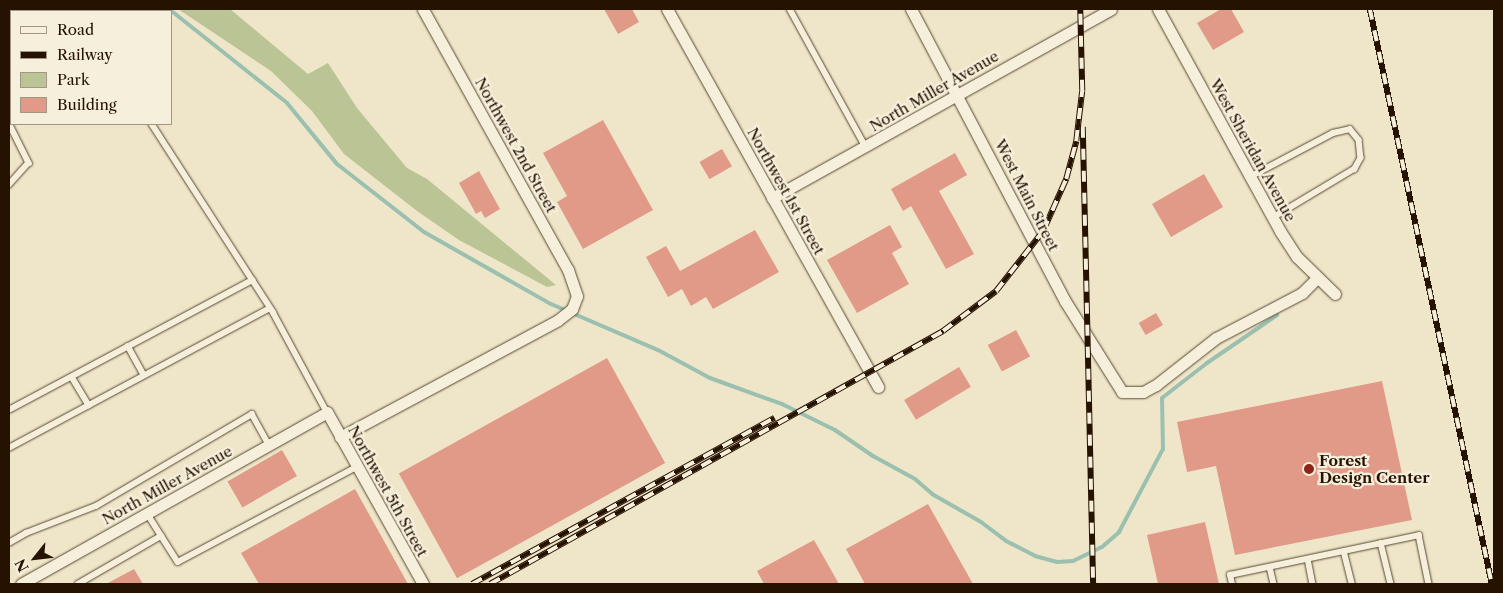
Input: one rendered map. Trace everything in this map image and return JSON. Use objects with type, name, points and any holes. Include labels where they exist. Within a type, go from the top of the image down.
[{"type":"street","name":"Northwest 2nd Street","points":[[340,437],[558,320],[574,302],[568,270],[423,9]]},
{"type":"street","name":"Northwest 1st Street","points":[[667,9],[878,387]]},
{"type":"street","name":"West Main Street","points":[[911,9],[1065,301],[1122,392],[1143,392],[1156,385],[1216,338],[1302,293],[1316,279]]},
{"type":"street","name":"North Miller Avenue","points":[[772,198],[1111,9]]},
{"type":"street","name":"West Sheridan Avenue","points":[[1158,9],[1250,177],[1297,257],[1316,279],[1335,294]]},
{"type":"street","name":"North Miller Avenue","points":[[21,584],[327,412]]},
{"type":"street","name":"Northwest 5th Street","points":[[327,412],[423,584]]},
{"type":"lane","points":[[790,9],[866,147]]},
{"type":"lane","points":[[9,185],[30,164],[10,125]]},
{"type":"lane","points":[[153,125],[270,308],[327,412]]},
{"type":"lane","points":[[1250,177],[1333,132],[1350,129],[1359,140],[1361,158],[1355,169],[1273,218]]},
{"type":"lane","points":[[9,410],[252,280]]},
{"type":"lane","points":[[9,448],[270,308]]},
{"type":"lane","points":[[128,346],[144,375]]},
{"type":"lane","points":[[72,377],[89,405]]},
{"type":"lane","points":[[9,543],[26,533],[96,506],[252,414],[269,445]]},
{"type":"lane","points":[[147,514],[178,562],[357,467]]},
{"type":"lane","points":[[78,584],[162,536]]},
{"type":"lane","points":[[1232,584],[1230,575],[1419,536],[1429,584]]},
{"type":"lane","points":[[1381,543],[1390,584]]},
{"type":"lane","points":[[1344,551],[1352,584]]},
{"type":"lane","points":[[1308,559],[1313,584]]},
{"type":"lane","points":[[1270,566],[1274,584]]},
{"type":"green space","points":[[178,9],[230,9],[308,74],[328,63],[357,108],[407,168],[427,179],[556,285],[547,287],[459,240],[417,211],[344,154],[312,111],[271,71]]},
{"type":"building","points":[[604,9],[632,9],[639,22],[618,34]]},
{"type":"building","points":[[1221,9],[1231,9],[1244,32],[1213,50],[1197,23]]},
{"type":"building","points":[[603,120],[653,210],[583,249],[557,202],[567,196],[543,153]]},
{"type":"building","points":[[722,149],[732,166],[709,179],[699,162]]},
{"type":"building","points":[[955,153],[967,175],[939,191],[974,254],[946,269],[911,206],[903,211],[891,189]]},
{"type":"building","points":[[479,171],[500,209],[485,218],[481,211],[476,214],[459,183]]},
{"type":"building","points":[[1204,174],[1223,207],[1171,237],[1152,204]]},
{"type":"building","points":[[890,225],[902,247],[892,253],[909,284],[857,313],[827,260]]},
{"type":"building","points":[[755,230],[779,272],[713,309],[706,297],[691,306],[682,289],[668,297],[646,257],[666,246],[680,271]]},
{"type":"building","points":[[1156,313],[1163,325],[1146,335],[1139,323]]},
{"type":"building","points":[[1016,330],[1030,356],[1002,372],[988,345]]},
{"type":"building","points":[[607,358],[665,463],[457,578],[399,473]]},
{"type":"building","points":[[959,367],[971,387],[916,420],[904,400]]},
{"type":"building","name":"Forest Design Center","points":[[1382,381],[1412,520],[1235,555],[1216,466],[1187,472],[1177,422]]},
{"type":"building","points":[[282,450],[297,476],[242,507],[227,482]]},
{"type":"building","points":[[355,489],[408,584],[259,584],[241,553]]},
{"type":"building","points":[[928,504],[973,584],[865,584],[846,549]]},
{"type":"building","points":[[1205,522],[1219,584],[1158,584],[1147,535]]},
{"type":"building","points":[[814,540],[839,584],[764,584],[757,571]]},
{"type":"building","points":[[134,569],[143,584],[106,584]]},
{"type":"waterway","points":[[172,11],[287,103],[337,164],[424,232],[551,304],[658,350],[710,378],[782,404],[835,430],[873,456],[915,479],[932,494],[981,522],[1006,541],[1035,556],[1057,562],[1073,561],[1102,547],[1119,532],[1163,449],[1162,398],[1207,363],[1277,315]]},
{"type":"railway","points":[[490,584],[943,331],[996,291],[1043,231],[1066,179],[1076,141],[1082,91],[1080,9]]},
{"type":"railway","points":[[1370,9],[1492,584]]},
{"type":"railway","points":[[1083,127],[1093,584]]},
{"type":"railway","points":[[472,584],[774,418]]},
{"type":"place","name":"Forest Design Center","points":[[1309,469]]}]
